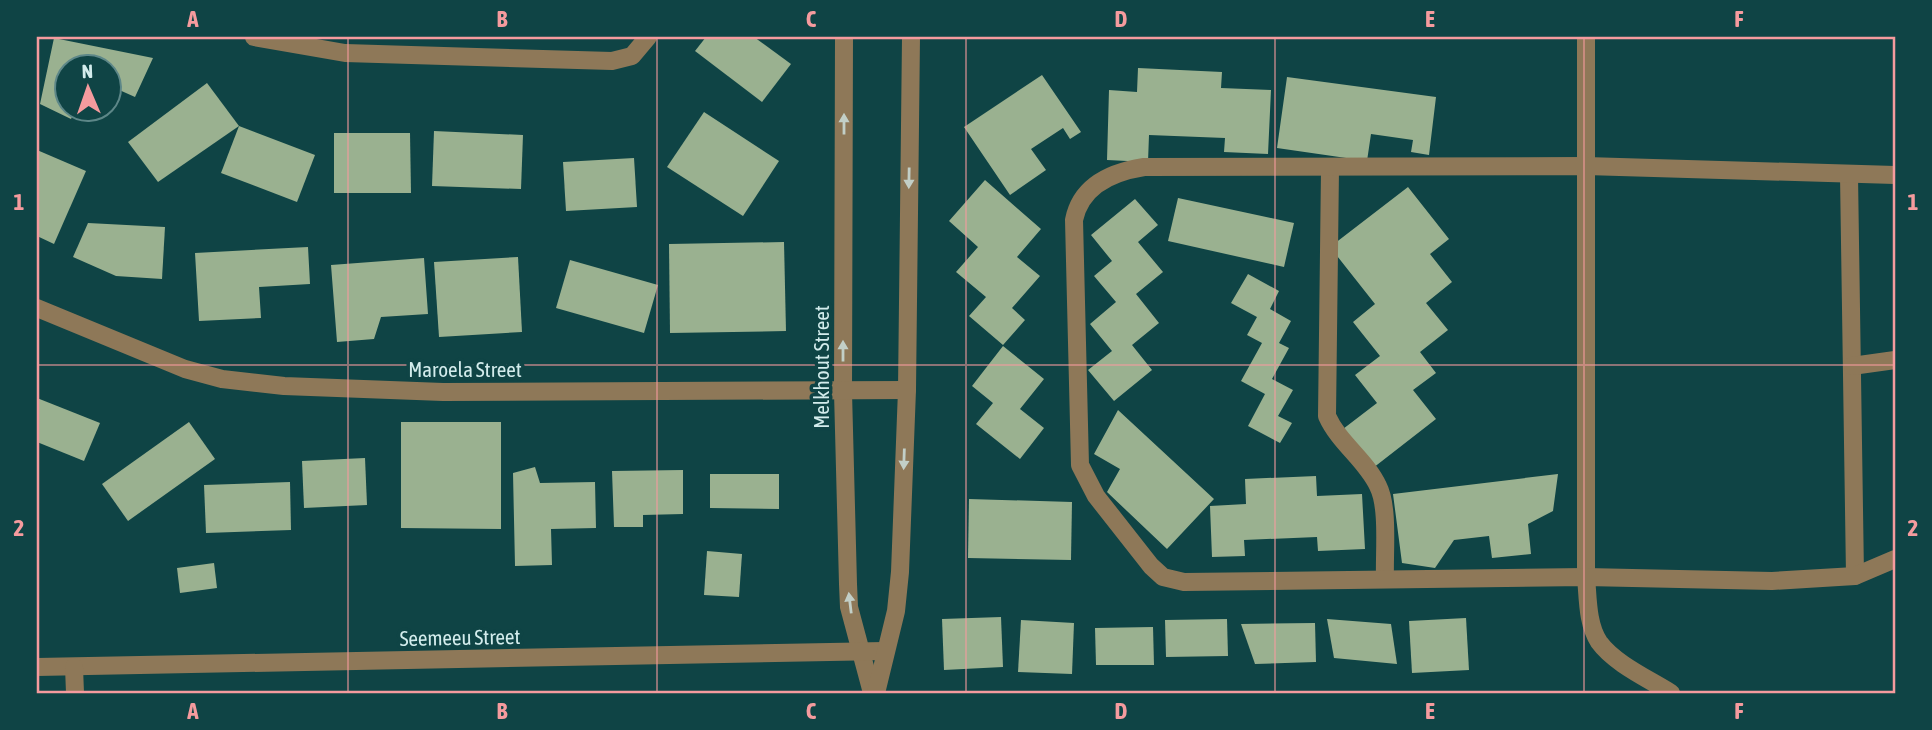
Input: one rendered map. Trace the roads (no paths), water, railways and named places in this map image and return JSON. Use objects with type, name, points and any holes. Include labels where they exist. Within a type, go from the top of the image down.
[{"type":"street","points":[[254,37],[612,61],[632,56],[648,37]]},
{"type":"street","name":"Melkhout Street","points":[[844,37],[843,392],[849,607],[874,693]]},
{"type":"street","name":"Melkhout Street","points":[[874,693],[896,611],[900,572],[907,390],[911,37]]},
{"type":"street","points":[[1586,37],[1586,577],[1591,621],[1599,641],[1614,655],[1671,693]]},
{"type":"street","points":[[1895,175],[1586,166],[1330,169],[1144,167],[1123,170],[1103,180],[1083,198],[1074,220],[1080,465],[1096,496],[1163,578],[1184,582],[1586,577],[1772,580],[1855,576],[1895,559]]},
{"type":"street","points":[[1330,169],[1327,416],[1334,431],[1378,484],[1382,496],[1385,578]]},
{"type":"street","points":[[1849,175],[1855,576]]},
{"type":"street","name":"Maroela Street","points":[[37,308],[185,369],[222,379],[259,383],[429,391],[907,390]]},
{"type":"street","points":[[1852,366],[1895,360]]},
{"type":"street","name":"Seemeeu Street","points":[[37,667],[884,651]]},
{"type":"street","points":[[74,667],[75,693]]}]
